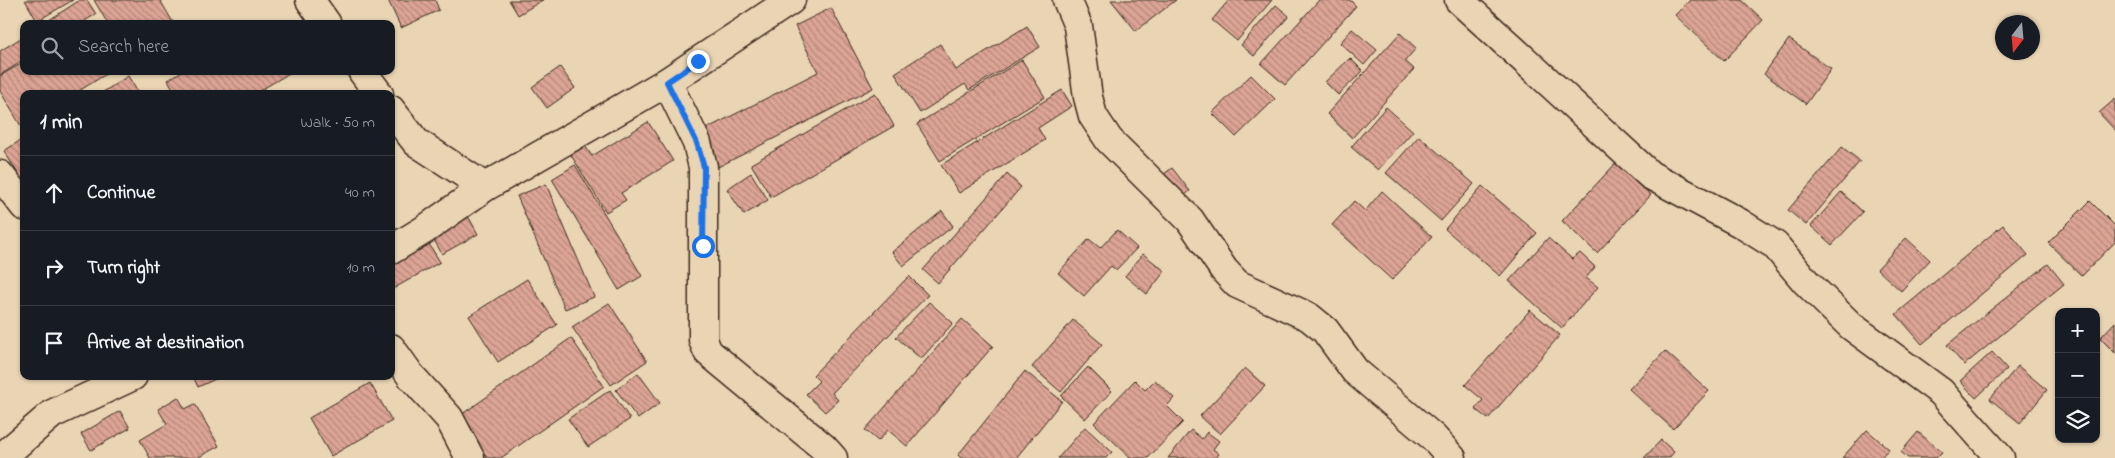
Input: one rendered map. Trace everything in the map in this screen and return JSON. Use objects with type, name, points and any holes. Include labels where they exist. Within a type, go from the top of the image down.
[{"type":"street","points":[[310,0],[324,20]]},
{"type":"street","points":[[1067,0],[1078,26],[1088,97],[1093,116],[1109,140],[1190,220],[1224,270],[1237,284],[1309,317],[1325,330],[1355,371],[1434,438],[1452,458]]},
{"type":"street","points":[[1459,0],[1650,175],[1740,223],[1775,245],[1806,282],[1851,326],[1941,392],[2000,458]]},
{"type":"street","points":[[395,248],[485,188],[667,82],[777,3]]},
{"type":"street","points":[[365,75],[376,90]]},
{"type":"street","points":[[667,82],[697,143],[704,167],[703,340],[708,352],[824,448],[832,458]]},
{"type":"street","points":[[395,115],[416,142],[485,188]]},
{"type":"street","points":[[0,176],[20,201]]},
{"type":"street","points":[[395,354],[411,376],[449,418],[470,458]]},
{"type":"street","points":[[2,458],[52,414],[124,380]]},
{"type":"building","points":[[25,0],[73,0],[39,20],[36,20]]},
{"type":"building","points":[[80,0],[87,0],[96,14],[86,20],[49,20]]},
{"type":"building","points":[[94,0],[160,0],[172,20],[106,20]]},
{"type":"building","points":[[388,0],[435,0],[439,10],[401,28]]},
{"type":"building","points":[[509,0],[543,0],[518,15]]},
{"type":"building","points":[[1111,0],[1176,0],[1136,31]]},
{"type":"building","points":[[1229,0],[1272,0],[1237,41],[1212,20]]},
{"type":"building","points":[[1319,0],[1350,0],[1356,6],[1285,85],[1261,64]]},
{"type":"building","points":[[1690,0],[1742,0],[1763,20],[1724,61],[1675,15]]},
{"type":"building","points":[[1276,5],[1289,16],[1254,56],[1241,45]]},
{"type":"building","points":[[831,8],[873,88],[718,167],[700,132],[818,72],[795,26]]},
{"type":"building","points":[[1027,26],[1040,47],[969,90],[965,84],[920,113],[895,73],[940,44],[956,70]]},
{"type":"building","points":[[1352,29],[1377,50],[1364,65],[1340,43]]},
{"type":"building","points":[[1400,33],[1416,48],[1405,61],[1414,69],[1352,138],[1327,114]]},
{"type":"building","points":[[20,38],[20,62],[0,75],[0,51]]},
{"type":"building","points":[[1789,39],[1831,69],[1806,104],[1764,74]]},
{"type":"building","points":[[1350,58],[1363,71],[1338,95],[1325,82]]},
{"type":"building","points":[[1022,60],[1045,97],[940,161],[917,124]]},
{"type":"building","points":[[20,64],[20,75],[105,75],[80,90],[20,90],[20,124],[0,91],[0,76]]},
{"type":"building","points":[[560,67],[575,88],[547,108],[532,87]]},
{"type":"building","points":[[176,75],[286,75],[261,90],[174,90],[168,80]]},
{"type":"building","points":[[1251,75],[1275,99],[1236,137],[1212,113]]},
{"type":"building","points":[[128,76],[137,90],[106,90]]},
{"type":"building","points":[[1062,90],[1072,106],[1038,128],[1045,140],[959,193],[941,165]]},
{"type":"building","points":[[875,93],[894,126],[771,197],[751,164]]},
{"type":"building","points":[[2115,99],[2115,130],[2099,113]]},
{"type":"building","points":[[1386,107],[1413,131],[1378,170],[1351,147]]},
{"type":"building","points":[[648,122],[673,161],[621,193],[626,200],[606,212],[571,155],[585,146],[592,156]]},
{"type":"building","points":[[1419,136],[1474,184],[1441,221],[1386,173]]},
{"type":"building","points":[[20,141],[20,177],[4,151]]},
{"type":"building","points":[[1842,147],[1860,161],[1806,225],[1788,210]]},
{"type":"building","points":[[1616,163],[1651,195],[1597,253],[1562,221]]},
{"type":"building","points":[[575,165],[642,276],[619,290],[552,179]]},
{"type":"building","points":[[1172,168],[1190,191],[1175,203],[1156,180]]},
{"type":"building","points":[[751,173],[768,200],[744,215],[727,189]]},
{"type":"building","points":[[1007,174],[1021,187],[938,283],[923,270]]},
{"type":"building","points":[[546,184],[594,297],[565,309],[517,196]]},
{"type":"building","points":[[1482,186],[1537,233],[1500,276],[1445,229]]},
{"type":"building","points":[[1382,191],[1432,237],[1392,280],[1332,225],[1354,201],[1365,211]]},
{"type":"building","points":[[1841,192],[1863,212],[1832,245],[1811,226]]},
{"type":"building","points":[[2090,201],[2115,226],[2115,242],[2082,276],[2048,243]]},
{"type":"building","points":[[464,209],[478,234],[442,254],[428,229]]},
{"type":"building","points":[[942,211],[953,226],[903,266],[892,252]]},
{"type":"building","points":[[2003,225],[2028,255],[1922,344],[1896,314]]},
{"type":"building","points":[[1117,230],[1137,248],[1116,270],[1111,266],[1084,296],[1058,273],[1089,239],[1100,248]]},
{"type":"building","points":[[1548,238],[1572,259],[1580,253],[1595,267],[1586,278],[1598,287],[1562,328],[1509,281]]},
{"type":"building","points":[[1906,238],[1930,260],[1901,291],[1877,269]]},
{"type":"building","points":[[426,239],[440,262],[395,288],[395,257]]},
{"type":"building","points":[[1143,254],[1165,271],[1147,294],[1125,276]]},
{"type":"building","points":[[2048,264],[2064,284],[1964,365],[1947,345]]},
{"type":"building","points":[[909,276],[928,295],[832,393],[838,400],[825,412],[806,394],[819,381],[813,375]]},
{"type":"building","points":[[527,279],[557,325],[498,362],[469,316]]},
{"type":"building","points":[[929,302],[953,323],[921,359],[896,337]]},
{"type":"building","points":[[609,303],[647,361],[611,385],[572,327]]},
{"type":"building","points":[[1530,310],[1560,335],[1488,419],[1475,409],[1483,400],[1465,385]]},
{"type":"building","points":[[962,319],[993,346],[907,446],[888,430],[878,441],[865,430]]},
{"type":"building","points":[[1073,320],[1102,344],[1061,392],[1032,367]]},
{"type":"building","points":[[2115,322],[2115,353],[2100,338]]},
{"type":"building","points":[[571,338],[604,386],[501,458],[487,458],[458,417]]},
{"type":"building","points":[[1665,351],[1709,391],[1673,429],[1629,389]]},
{"type":"building","points":[[1992,352],[2007,369],[1976,398],[1960,381]]},
{"type":"building","points":[[2018,366],[2047,390],[2020,423],[1990,399]]},
{"type":"building","points":[[1088,367],[1112,391],[1085,419],[1061,396]]},
{"type":"building","points":[[1245,368],[1265,386],[1220,434],[1200,416]]},
{"type":"building","points":[[1025,371],[1062,401],[1016,458],[961,458],[958,455]]},
{"type":"building","points":[[638,373],[660,403],[638,419],[616,390]]},
{"type":"building","points":[[195,380],[213,380],[198,387]]},
{"type":"building","points":[[1135,380],[1145,390],[1155,380],[1174,398],[1167,406],[1183,422],[1148,458],[1131,458],[1094,423]]},
{"type":"building","points":[[370,383],[392,421],[331,456],[309,418]]},
{"type":"building","points":[[610,390],[630,419],[588,447],[568,419]]},
{"type":"building","points":[[178,397],[185,409],[195,404],[219,446],[197,458],[150,458],[140,440],[167,424],[158,409]]},
{"type":"building","points":[[120,411],[130,428],[91,450],[81,434]]},
{"type":"building","points":[[1085,427],[1112,452],[1106,458],[1058,458]]},
{"type":"building","points":[[1191,430],[1202,439],[1207,432],[1219,441],[1213,449],[1219,454],[1216,458],[1168,458]]},
{"type":"building","points":[[1867,430],[1889,449],[1880,458],[1842,458]]},
{"type":"building","points":[[1918,432],[1942,452],[1936,458],[1908,458],[1901,452]]},
{"type":"building","points":[[1661,440],[1674,452],[1669,458],[1644,458]]},
{"type":"route","points":[[698,61],[667,82],[697,143],[704,167],[703,246]]}]
